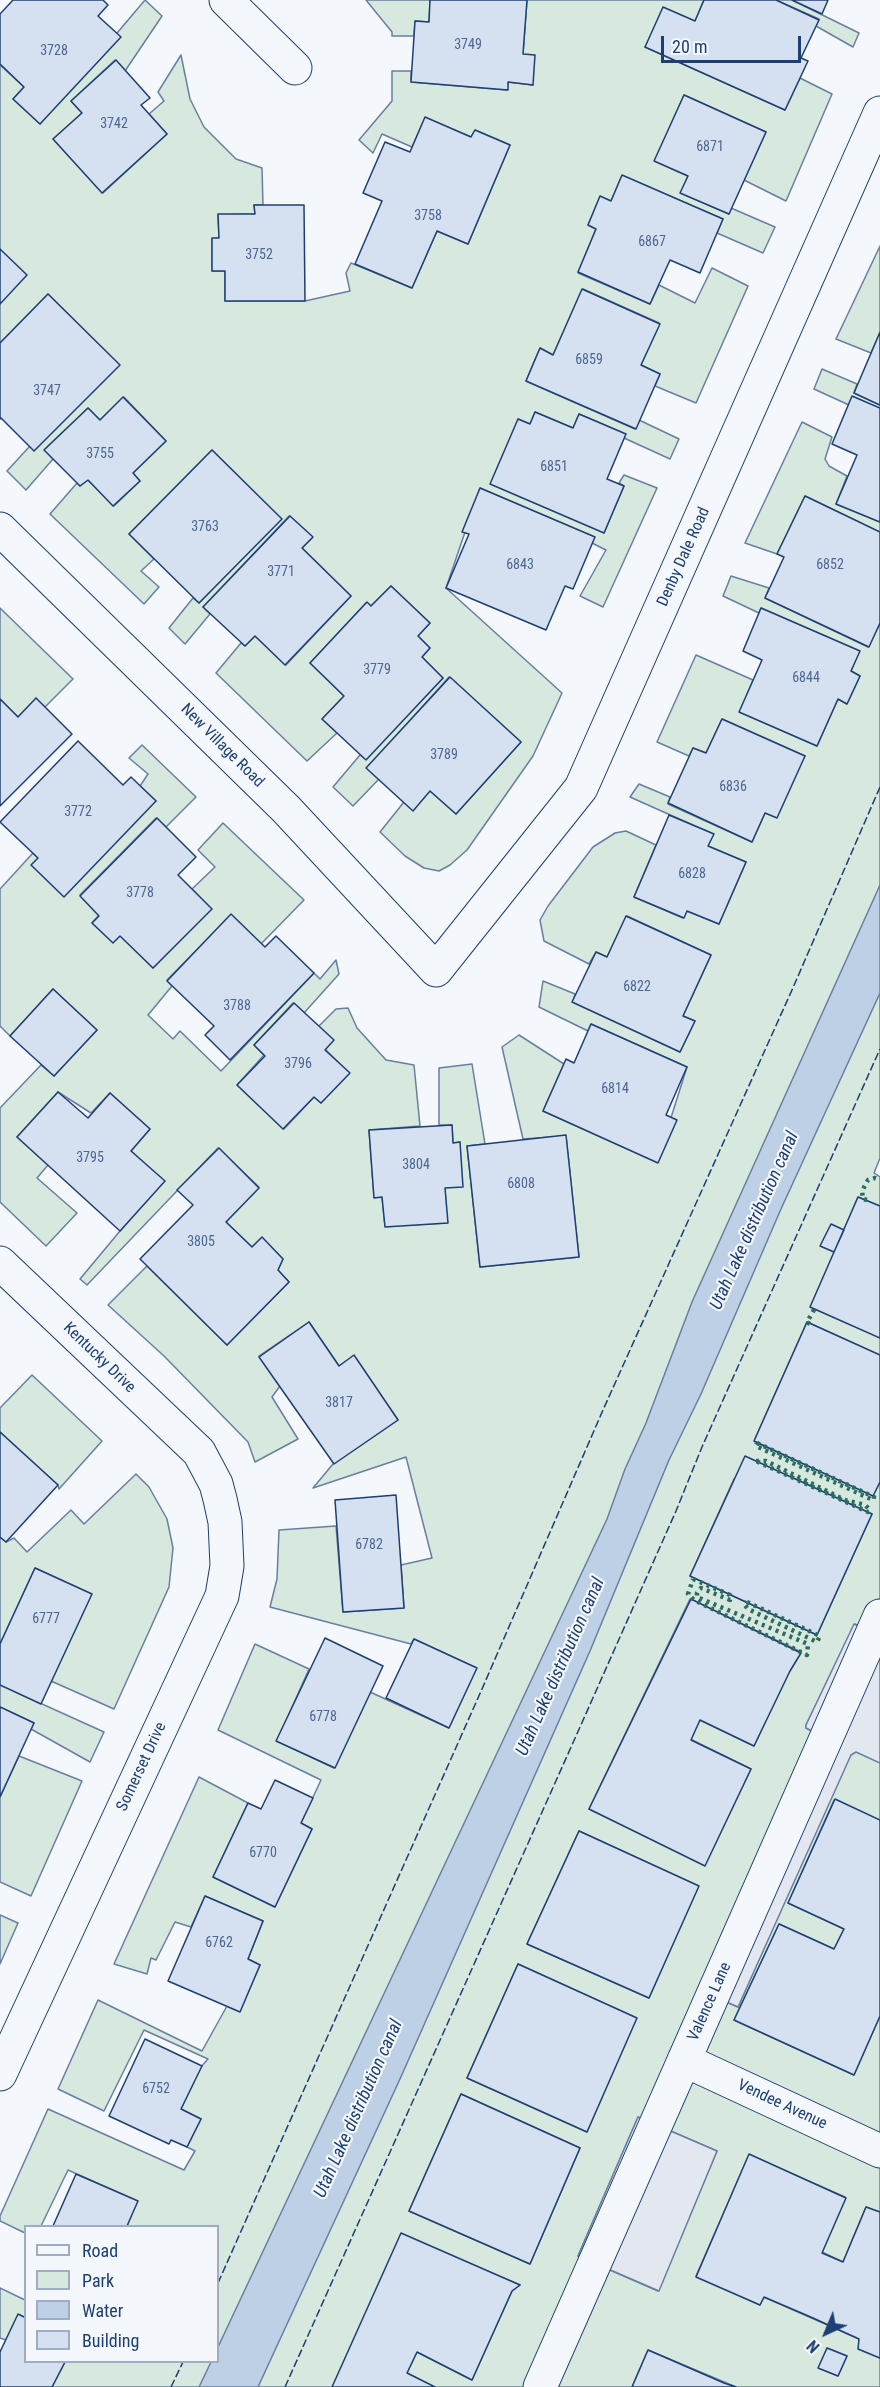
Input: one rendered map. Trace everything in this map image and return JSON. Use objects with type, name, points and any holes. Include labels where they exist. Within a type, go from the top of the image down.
[{"type":"street","points":[[226,0],[295,68]]},
{"type":"street","name":"Denby Dale Road","points":[[436,970],[581,788],[880,113]]},
{"type":"street","name":"New Village Road","points":[[0,529],[279,802],[436,970]]},
{"type":"street","name":"Kentucky Drive","points":[[0,1263],[199,1452]]},
{"type":"street","name":"Somerset Drive","points":[[0,2074],[222,1596],[227,1566],[225,1522],[216,1484],[199,1452]]},
{"type":"street","name":"Valence Lane","points":[[540,2387],[880,1616]]},
{"type":"street","name":"Vendee Avenue","points":[[684,2060],[880,2151]]},
{"type":"green space","points":[[145,0],[162,16],[125,71],[115,60],[71,101],[82,113],[53,139],[103,193],[167,134],[149,114],[164,101],[158,92],[181,55],[190,99],[204,127],[236,159],[262,168],[263,205],[254,205],[255,214],[218,215],[219,238],[212,239],[212,271],[225,271],[225,301],[305,301],[350,291],[346,273],[351,263],[412,288],[437,231],[468,244],[510,145],[475,130],[471,137],[425,118],[412,147],[382,134],[373,153],[359,140],[392,101],[392,71],[411,71],[411,82],[507,90],[508,82],[533,85],[523,54],[527,0],[704,0],[695,21],[645,47],[785,110],[800,78],[832,94],[786,201],[744,180],[766,132],[684,95],[655,161],[688,176],[681,193],[729,214],[731,208],[775,227],[763,253],[717,233],[723,219],[622,176],[611,201],[600,197],[588,225],[596,229],[578,273],[650,304],[659,285],[695,303],[712,268],[748,286],[696,403],[655,386],[660,374],[641,365],[659,323],[583,289],[553,355],[540,348],[526,381],[635,429],[639,420],[679,439],[670,459],[624,438],[625,434],[579,414],[573,428],[535,412],[530,424],[518,419],[604,533],[624,486],[619,483],[624,475],[657,488],[603,607],[580,596],[606,550],[592,543],[594,537],[480,488],[446,588],[562,693],[533,756],[467,850],[450,865],[439,871],[424,868],[405,856],[380,832],[404,802],[430,791],[456,814],[521,742],[449,677],[367,768],[379,779],[353,806],[333,787],[360,755],[366,759],[443,678],[422,657],[430,648],[418,636],[430,623],[391,586],[371,606],[366,603],[310,663],[344,696],[322,719],[337,733],[307,761],[216,673],[241,643],[245,646],[255,636],[286,665],[351,596],[302,548],[312,538],[289,516],[203,607],[210,614],[185,644],[169,628],[193,598],[199,603],[281,519],[212,450],[129,534],[154,559],[141,571],[159,587],[144,604],[50,514],[77,483],[80,486],[88,480],[114,506],[140,481],[133,473],[166,441],[124,397],[100,420],[88,408],[45,449],[53,459],[26,490],[7,471],[30,446],[119,365],[48,294],[0,343],[0,65],[24,87],[13,99],[40,124]]},
{"type":"green space","points":[[366,0],[430,0],[429,22],[415,21],[414,36],[392,36],[392,32]]},
{"type":"green space","points":[[776,0],[792,0],[859,33],[853,47],[816,26],[819,19]]},
{"type":"green space","points":[[880,246],[880,333],[871,353],[836,339]]},
{"type":"green space","points":[[822,369],[857,384],[854,393],[880,405],[880,408],[849,405],[814,389]]},
{"type":"green space","points":[[802,422],[832,437],[825,459],[829,466],[847,476],[836,504],[880,522],[880,532],[805,496],[777,554],[745,543]]},
{"type":"green space","points":[[731,576],[769,588],[765,598],[868,647],[880,623],[880,1158],[874,1173],[880,1177],[880,1206],[858,1197],[811,1307],[880,1337],[880,1355],[807,1322],[755,1439],[757,1443],[873,1495],[880,1482],[880,1617],[873,1633],[855,1624],[806,1725],[806,1728],[826,1738],[713,1996],[738,2007],[841,1773],[880,1701],[880,1821],[834,1800],[788,1903],[844,1929],[834,1949],[779,1924],[734,2020],[854,2075],[880,2016],[880,2212],[866,2207],[843,2262],[822,2252],[845,2197],[749,2155],[696,2276],[760,2305],[764,2297],[859,2339],[859,2349],[880,2358],[880,2387],[736,2387],[648,2350],[632,2387],[434,2387],[407,2373],[417,2352],[472,2380],[512,2291],[520,2285],[444,2253],[332,2387],[52,2387],[64,2363],[219,2363],[219,2225],[127,2225],[137,2201],[68,2170],[41,2225],[24,2225],[24,2233],[0,2221],[0,2216],[48,2109],[184,2170],[195,2151],[187,2147],[201,2119],[181,2109],[200,2068],[208,2059],[144,2030],[104,2111],[58,2089],[98,2000],[202,2051],[227,2006],[240,2011],[260,1965],[248,1959],[263,1921],[205,1896],[191,1927],[175,1922],[156,1960],[151,1958],[147,1974],[114,1964],[199,1777],[248,1803],[213,1877],[275,1907],[312,1829],[301,1823],[321,1780],[218,1730],[255,1644],[309,1669],[277,1741],[334,1768],[370,1692],[449,1728],[476,1668],[414,1639],[411,1644],[270,1607],[277,1579],[279,1530],[336,1526],[343,1612],[404,1608],[401,1565],[432,1558],[406,1457],[313,1488],[333,1464],[398,1420],[354,1356],[339,1366],[309,1322],[259,1356],[280,1386],[272,1397],[298,1439],[255,1462],[248,1442],[164,1356],[108,1305],[147,1266],[227,1345],[289,1282],[278,1270],[283,1259],[262,1238],[252,1247],[226,1222],[259,1187],[218,1148],[87,1285],[80,1279],[164,1181],[131,1151],[150,1129],[110,1093],[91,1113],[58,1092],[17,1137],[48,1165],[37,1178],[77,1213],[46,1246],[0,1202],[0,1108],[41,1065],[54,1076],[97,1030],[53,989],[10,1036],[0,1026],[0,889],[33,853],[38,858],[156,801],[140,786],[148,774],[129,758],[142,745],[196,797],[166,827],[156,818],[80,895],[99,915],[92,923],[113,942],[120,935],[153,968],[211,909],[192,889],[215,867],[198,850],[223,823],[304,900],[261,944],[231,915],[167,980],[172,986],[148,1015],[173,1039],[180,1031],[221,1071],[314,973],[320,979],[336,960],[339,974],[304,1013],[293,1003],[254,1045],[264,1055],[237,1085],[284,1129],[314,1097],[321,1103],[349,1073],[325,1049],[319,1026],[336,1009],[348,1008],[357,1028],[386,1060],[414,1065],[420,1126],[369,1130],[374,1197],[382,1197],[385,1226],[447,1223],[445,1188],[460,1142],[453,1143],[452,1125],[439,1125],[439,1068],[472,1064],[485,1144],[467,1146],[480,1267],[579,1257],[566,1136],[523,1139],[502,1047],[519,1035],[564,1064],[543,1111],[657,1162],[687,1067],[591,1024],[588,1031],[539,1007],[543,981],[575,994],[573,1002],[680,1052],[695,1021],[683,1016],[711,955],[627,916],[607,957],[596,952],[589,964],[544,941],[540,920],[593,847],[615,833],[626,831],[656,845],[634,897],[683,918],[687,911],[719,924],[746,862],[708,846],[713,834],[630,797],[639,784],[670,797],[668,804],[752,842],[765,813],[805,756],[722,719],[706,753],[693,748],[689,756],[657,742],[696,655],[753,680],[740,712],[817,746],[838,699],[847,704],[860,676],[851,671],[859,651],[761,608],[759,613],[723,596]],"holes":[[[763,1465],[872,1514],[817,1635],[690,1576],[734,1479],[743,1477]],[[690,1599],[801,1652],[786,1677],[754,1746],[700,1720],[690,1739],[751,1769],[705,1864],[589,1809]],[[579,1831],[698,1886],[649,1998],[527,1944]],[[518,1964],[636,2018],[587,2132],[467,2078]],[[461,2094],[580,2148],[530,2264],[409,2211]],[[638,2117],[717,2151],[658,2291],[578,2256]],[[827,2348],[847,2356],[838,2376],[819,2368]]]},
{"type":"green space","points":[[0,608],[73,679],[45,707],[36,699],[18,717],[0,699]]},
{"type":"green space","points":[[32,1375],[102,1441],[59,1489],[58,1485],[0,1432],[0,1408]]},
{"type":"green space","points":[[136,1474],[149,1487],[167,1519],[173,1548],[169,1587],[114,1709],[51,1681],[91,1594],[35,1568],[0,1644],[0,1537],[6,1542],[14,1538],[27,1552],[71,1510],[84,1524]]},
{"type":"green space","points":[[0,1685],[104,1732],[90,1762],[31,1729],[34,1723],[0,1707]]},
{"type":"green space","points":[[19,1756],[82,1781],[31,1896],[0,1882],[0,1797]]},
{"type":"green space","points":[[0,1915],[18,1923],[0,1964]]},
{"type":"green space","points":[[0,2288],[24,2300],[24,2318],[19,2315],[6,2340],[0,2338]]},
{"type":"shaded area","points":[[880,1617],[880,1763],[856,1752],[851,1755],[738,2007],[713,1996],[826,1738],[806,1728],[806,1725],[854,1624],[873,1632]]},
{"type":"shaded area","points":[[638,2117],[717,2151],[659,2291],[578,2256]]},
{"type":"water","name":"Utah Lake distribution canal","points":[[880,885],[880,993],[781,1209],[701,1394],[669,1460],[590,1651],[400,2079],[258,2387],[199,2387],[211,2363],[219,2363],[219,2345],[607,1519],[692,1302]]},
{"type":"building","points":[[13,0],[103,0],[108,5],[98,16],[121,37],[40,124],[13,99],[24,87],[0,64],[0,14]]},
{"type":"building","points":[[430,0],[527,0],[523,54],[535,55],[533,85],[508,82],[508,90],[411,82],[415,21],[429,22]]},
{"type":"building","points":[[704,0],[776,0],[819,20],[801,58],[808,61],[785,110],[645,47],[663,7],[695,21]]},
{"type":"building","points":[[792,0],[828,0],[822,14]]},
{"type":"building","points":[[116,60],[150,98],[141,105],[167,134],[102,193],[53,139],[82,113],[71,101]]},
{"type":"building","points":[[684,95],[766,132],[729,214],[680,193],[688,176],[654,161]]},
{"type":"building","points":[[425,117],[471,137],[475,130],[510,145],[468,244],[437,231],[412,288],[355,264],[382,201],[363,193],[385,142],[410,152]]},
{"type":"building","points":[[622,175],[723,219],[700,273],[670,260],[650,304],[578,272],[596,229],[588,225],[600,196],[611,201]]},
{"type":"building","points":[[254,205],[304,205],[305,301],[225,301],[225,271],[212,271],[212,238],[219,238],[218,214],[255,214]]},
{"type":"building","points":[[0,249],[27,275],[0,304]]},
{"type":"building","points":[[582,289],[660,324],[641,365],[660,374],[636,429],[526,381],[540,348],[553,355]]},
{"type":"building","points":[[48,294],[120,365],[34,451],[0,419],[0,343]]},
{"type":"building","points":[[880,332],[880,405],[854,393]]},
{"type":"building","points":[[852,396],[880,408],[880,522],[836,504],[857,455],[832,444]]},
{"type":"building","points":[[123,397],[166,441],[133,473],[140,481],[113,506],[88,480],[80,486],[44,450],[88,408],[100,420]]},
{"type":"building","points":[[535,412],[573,428],[579,414],[626,434],[607,479],[624,486],[604,533],[490,484],[518,419],[530,424]]},
{"type":"building","points":[[212,450],[282,519],[199,603],[129,534]]},
{"type":"building","points":[[480,488],[595,537],[573,589],[565,586],[546,630],[446,588],[469,534],[462,532]]},
{"type":"building","points":[[805,496],[880,532],[880,623],[869,647],[765,598],[784,557],[777,554]]},
{"type":"building","points":[[290,516],[313,537],[302,548],[351,596],[285,665],[255,636],[245,646],[203,607]]},
{"type":"building","points":[[391,586],[430,623],[418,636],[430,648],[422,657],[443,678],[366,760],[322,719],[344,696],[310,663],[367,602],[371,606]]},
{"type":"building","points":[[761,608],[860,651],[851,671],[860,676],[847,704],[838,699],[817,746],[739,712],[762,660],[743,651]]},
{"type":"building","points":[[450,677],[521,742],[456,814],[430,791],[413,811],[366,768]]},
{"type":"building","points":[[36,698],[72,734],[0,806],[0,699],[18,717]]},
{"type":"building","points":[[722,719],[805,756],[777,818],[765,813],[752,842],[668,803],[693,748],[706,753]]},
{"type":"building","points":[[78,741],[123,785],[131,777],[156,801],[64,897],[31,865],[38,858],[0,822]]},
{"type":"building","points":[[669,815],[714,834],[708,846],[746,862],[719,924],[687,911],[684,918],[634,897]]},
{"type":"building","points":[[157,818],[196,857],[178,875],[212,909],[153,968],[120,936],[113,943],[92,923],[99,916],[80,896]]},
{"type":"building","points":[[231,914],[265,947],[276,936],[314,973],[230,1060],[205,1035],[214,1026],[167,981]]},
{"type":"building","points":[[626,916],[711,955],[683,1016],[695,1021],[680,1052],[572,1002],[596,952],[607,957]]},
{"type":"building","points":[[53,989],[97,1030],[54,1076],[10,1036]]},
{"type":"building","points":[[294,1003],[334,1040],[325,1050],[350,1073],[321,1103],[314,1097],[283,1129],[237,1085],[265,1056],[254,1045]]},
{"type":"building","points":[[591,1024],[687,1067],[666,1115],[677,1120],[658,1163],[543,1111],[566,1059],[574,1063]]},
{"type":"building","points":[[58,1092],[88,1118],[110,1093],[150,1129],[131,1151],[165,1181],[120,1231],[17,1137]]},
{"type":"building","points":[[452,1125],[453,1143],[460,1142],[463,1187],[445,1188],[448,1223],[385,1227],[382,1197],[374,1198],[369,1130]]},
{"type":"building","points":[[566,1135],[579,1257],[480,1267],[467,1146]]},
{"type":"building","points":[[219,1148],[259,1188],[226,1222],[252,1247],[262,1237],[283,1259],[278,1270],[289,1282],[227,1345],[140,1259],[193,1205],[177,1190]]},
{"type":"building","points":[[858,1197],[880,1206],[880,1338],[810,1307]]},
{"type":"building","points":[[831,1224],[844,1230],[834,1252],[820,1246]]},
{"type":"building","points":[[309,1322],[339,1366],[354,1355],[398,1420],[334,1464],[259,1357]]},
{"type":"building","points":[[807,1322],[880,1355],[880,1482],[873,1496],[754,1441]]},
{"type":"building","points":[[0,1432],[58,1485],[6,1542],[0,1537]]},
{"type":"building","points":[[745,1456],[872,1514],[817,1635],[690,1576]]},
{"type":"building","points":[[396,1495],[404,1608],[343,1612],[335,1500]]},
{"type":"building","points":[[35,1568],[92,1594],[41,1704],[0,1685],[0,1644]]},
{"type":"building","points":[[691,1599],[801,1653],[754,1746],[700,1720],[691,1740],[751,1769],[705,1866],[589,1809]]},
{"type":"building","points":[[325,1638],[383,1666],[335,1768],[276,1741]]},
{"type":"building","points":[[414,1639],[477,1668],[449,1728],[386,1698]]},
{"type":"building","points":[[0,1707],[34,1723],[0,1797]]},
{"type":"building","points":[[275,1780],[313,1798],[301,1823],[312,1829],[275,1907],[213,1877],[248,1803],[261,1809]]},
{"type":"building","points":[[835,1799],[880,1820],[880,2016],[854,2075],[734,2020],[779,1924],[834,1949],[844,1929],[788,1903]]},
{"type":"building","points":[[579,1831],[699,1886],[649,1998],[527,1944]]},
{"type":"building","points":[[205,1896],[263,1921],[248,1959],[260,1965],[240,2012],[168,1981]]},
{"type":"building","points":[[518,1964],[637,2018],[587,2132],[467,2078]]},
{"type":"building","points":[[145,2039],[202,2066],[181,2109],[201,2119],[187,2147],[171,2140],[169,2144],[109,2116]]},
{"type":"building","points":[[461,2094],[580,2148],[530,2264],[409,2211]]},
{"type":"building","points":[[749,2154],[846,2198],[822,2253],[843,2262],[866,2207],[880,2212],[880,2358],[858,2349],[859,2339],[813,2318],[764,2297],[760,2305],[696,2277]]},
{"type":"building","points":[[76,2174],[138,2201],[127,2225],[53,2225]]},
{"type":"building","points":[[401,2233],[520,2285],[512,2291],[472,2380],[417,2352],[407,2373],[435,2387],[332,2387]]},
{"type":"building","points":[[18,2314],[24,2317],[24,2363],[64,2363],[52,2387],[0,2387],[0,2352]]},
{"type":"building","points":[[827,2348],[847,2356],[838,2376],[818,2368]]},
{"type":"building","points":[[648,2350],[724,2383],[736,2387],[632,2387]]},
{"type":"hedge","points":[[867,1200],[863,1199],[862,1191],[868,1180],[875,1178],[880,1180]]},
{"type":"hedge","points":[[810,1324],[807,1322],[815,1308],[817,1309]]},
{"type":"hedge","points":[[757,1443],[874,1497],[873,1500],[756,1446],[757,1443]]},
{"type":"hedge","points":[[756,1461],[766,1461],[845,1500],[865,1505],[870,1510],[868,1512],[756,1461]]},
{"type":"hedge","points":[[693,1579],[730,1595],[730,1600],[701,1588],[697,1597],[808,1644],[807,1655],[694,1600],[688,1594],[693,1579]]},
{"type":"hedge","points":[[747,1602],[820,1636],[817,1642],[748,1609],[744,1604],[747,1602]]},
{"type":"fence","points":[[219,2281],[880,787]]},
{"type":"fence","points":[[285,2387],[880,1049]]},
{"type":"fence","points":[[171,2387],[183,2363]]}]
